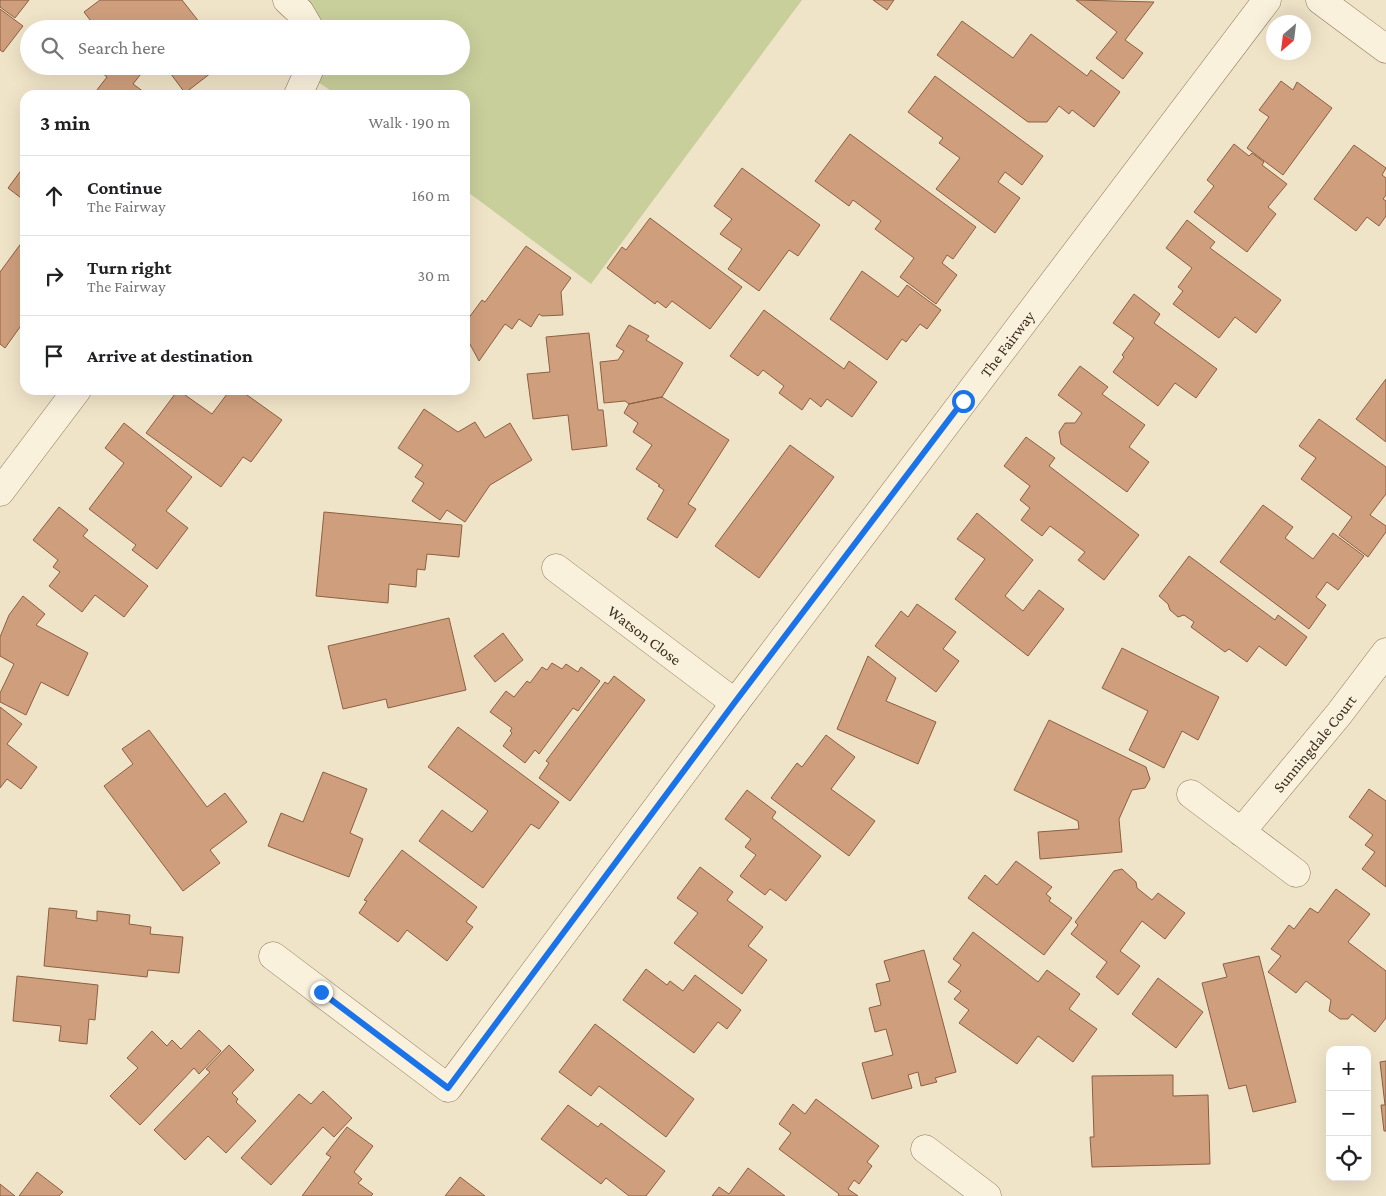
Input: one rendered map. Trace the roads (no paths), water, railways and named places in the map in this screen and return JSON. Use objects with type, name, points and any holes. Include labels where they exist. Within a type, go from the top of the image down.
[{"type":"street","points":[[287,0],[300,12],[305,20]]},
{"type":"street","name":"The Fairway","points":[[273,956],[448,1088],[735,702],[1267,0]]},
{"type":"street","points":[[1320,0],[1386,49]]},
{"type":"street","points":[[300,90],[307,75]]},
{"type":"street","points":[[0,492],[73,395]]},
{"type":"street","name":"Watson Close","points":[[556,568],[735,702]]},
{"type":"street","name":"Sunningdale Court","points":[[1241,832],[1339,714],[1386,652]]},
{"type":"street","points":[[1191,794],[1296,873]]},
{"type":"street","points":[[925,1149],[980,1194]]}]
